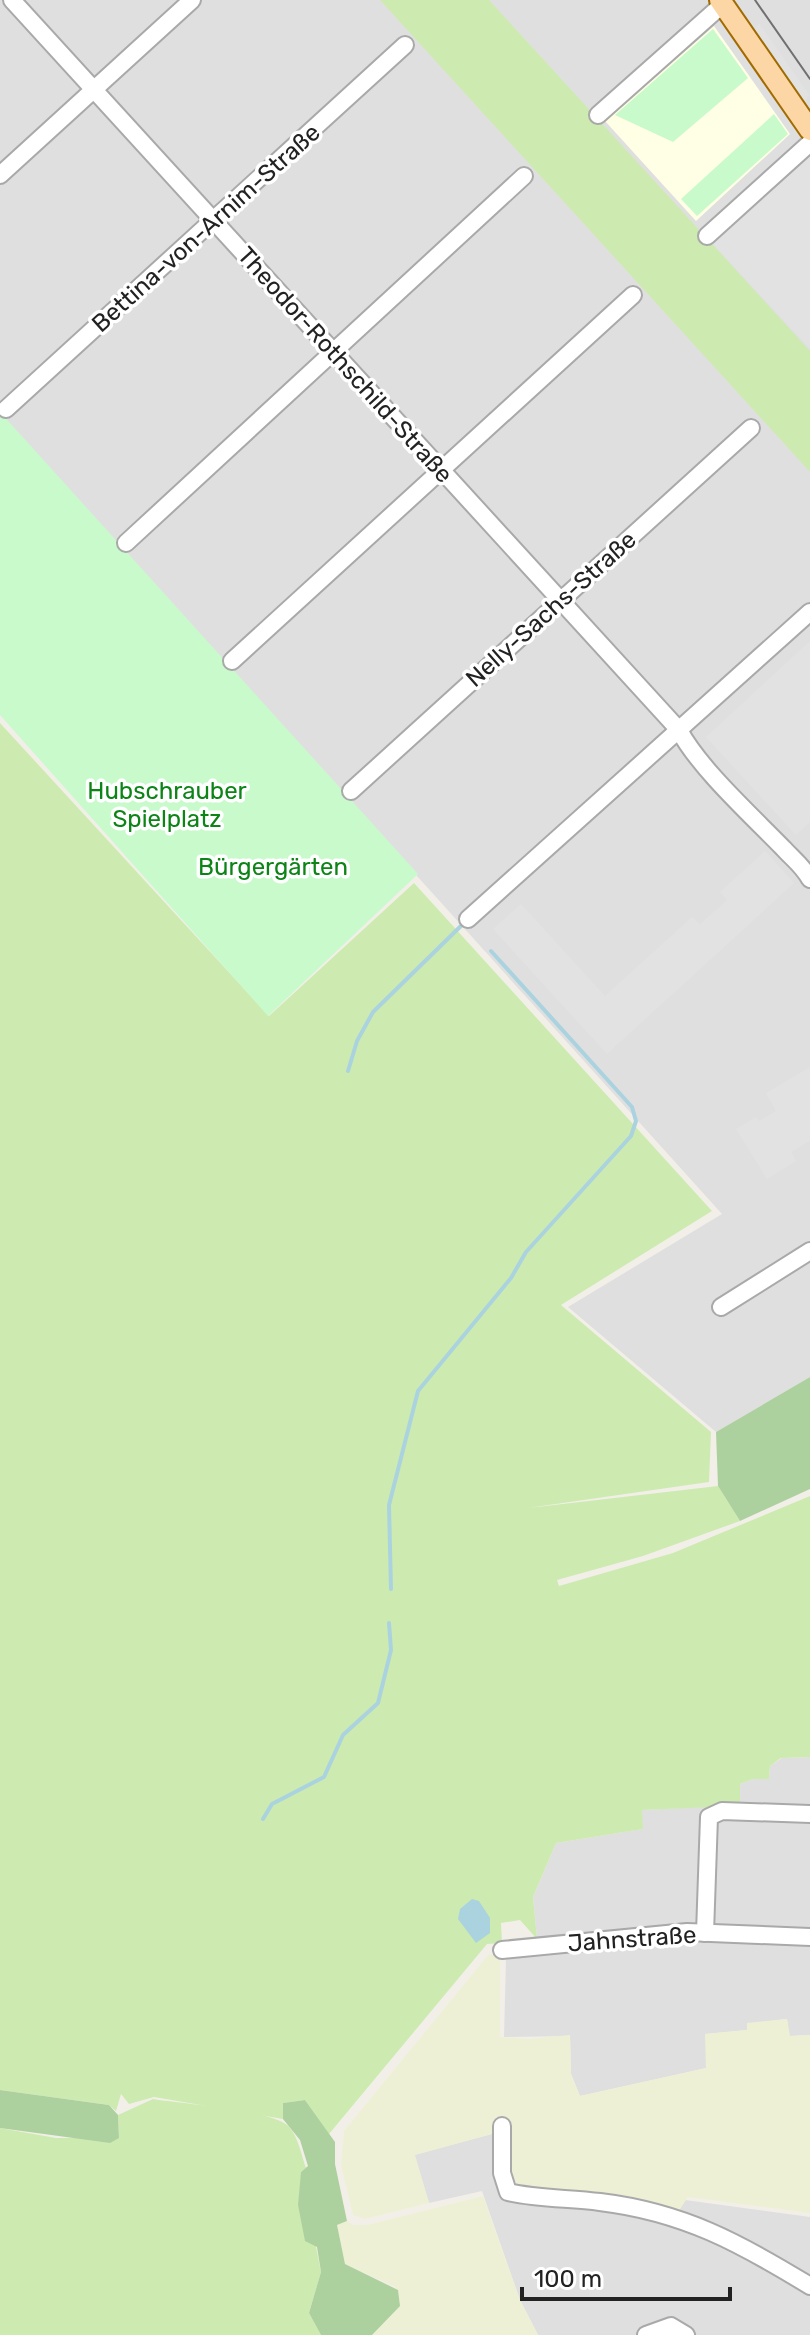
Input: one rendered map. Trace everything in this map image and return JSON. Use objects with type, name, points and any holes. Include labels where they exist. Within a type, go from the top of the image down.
[{"type":"main road","points":[[721,2],[810,130]]},
{"type":"street","name":"Theodor-Rothschild-Straße","points":[[12,0],[785,850],[808,867]]},
{"type":"street","points":[[0,175],[192,0]]},
{"type":"street","points":[[598,115],[721,2]]},
{"type":"street","name":"Bettina-von-Arnim-Straße","points":[[6,409],[405,45]]},
{"type":"street","points":[[707,236],[810,143]]},
{"type":"street","points":[[126,543],[524,176]]},
{"type":"street","points":[[232,661],[633,295]]},
{"type":"street","name":"Nelly-Sachs-Straße","points":[[351,791],[751,428]]},
{"type":"street","points":[[468,919],[810,612]]},
{"type":"street","points":[[721,1307],[810,1251]]},
{"type":"street","points":[[705,1933],[709,1817],[722,1811],[810,1814]]},
{"type":"street","name":"Jahnstraße","points":[[502,1950],[687,1932],[810,1937]]},
{"type":"street","points":[[502,2126],[502,2173],[508,2192],[603,2202],[679,2218],[736,2241],[810,2286]]},
{"type":"street","points":[[646,2335],[671,2326],[686,2335]]},
{"type":"shaded area","points":[[0,0],[810,0],[810,1377],[716,1432],[568,1307],[722,1214],[0,414]]},
{"type":"shaded area","points":[[759,23],[809,95],[803,105],[752,32]]},
{"type":"shaded area","points":[[714,26],[790,134],[696,221],[605,121]]},
{"type":"shaded area","points":[[810,155],[810,349],[712,243]]},
{"type":"shaded area","points":[[810,641],[810,822],[796,835],[706,737]]},
{"type":"shaded area","points":[[765,851],[794,883],[607,1054],[493,929],[521,904],[605,996],[692,917],[700,924],[727,900],[720,892]]},
{"type":"shaded area","points":[[810,1067],[810,1141],[791,1152],[796,1161],[767,1179],[736,1129],[756,1117],[759,1121],[776,1111],[766,1093]]},
{"type":"shaded area","points":[[810,1757],[810,2035],[789,2036],[787,2019],[753,2023],[747,2030],[706,2034],[707,2068],[580,2096],[571,2074],[570,2036],[504,2037],[506,1958],[512,1941],[537,1939],[533,1897],[556,1843],[642,1829],[641,1810],[740,1805],[740,1784],[769,1778],[770,1766],[782,1758]]},
{"type":"shaded area","points":[[489,1954],[500,1957],[500,2037],[529,2039],[570,2035],[571,2074],[580,2096],[706,2068],[705,2034],[747,2030],[747,2023],[787,2019],[790,2036],[810,2035],[810,2213],[688,2197],[678,2212],[523,2191],[509,2173],[499,2132],[415,2155],[429,2203],[365,2219],[353,2215],[341,2165],[344,2131]]},
{"type":"shaded area","points":[[499,2132],[496,2176],[499,2197],[678,2212],[685,2200],[810,2217],[810,2335],[538,2335],[520,2300],[482,2191],[429,2203],[414,2155]]},
{"type":"shaded area","points":[[483,2196],[520,2300],[538,2335],[372,2335],[399,2306],[395,2287],[345,2264],[337,2225],[347,2221],[353,2225],[367,2225]]},
{"type":"green space","points":[[380,0],[489,0],[810,351],[810,472]]},
{"type":"green space","points":[[713,29],[748,78],[673,142],[615,115]]},
{"type":"green space","points":[[774,114],[788,134],[697,216],[681,199]]},
{"type":"green space","name":"Bürgergärten","points":[[0,412],[418,874],[268,1016],[0,715]]},
{"type":"green space","points":[[0,723],[269,1016],[414,883],[712,1211],[561,1305],[711,1432],[709,1482],[528,1508],[718,1486],[740,1521],[643,1556],[557,1580],[559,1586],[673,1553],[810,1496],[810,1757],[781,1758],[770,1766],[769,1779],[753,1779],[740,1784],[740,1806],[642,1810],[643,1829],[556,1843],[533,1897],[537,1939],[520,1920],[501,1923],[502,1943],[487,1944],[329,2134],[305,2100],[283,2103],[283,2119],[154,2097],[129,2104],[121,2094],[116,2111],[109,2105],[0,2090]]},
{"type":"green space","points":[[810,1377],[810,1489],[740,1521],[718,1486],[716,1432]]},
{"type":"green space","points":[[0,2090],[109,2105],[118,2115],[119,2138],[110,2143],[0,2128]]},
{"type":"green space","points":[[153,2099],[258,2114],[284,2123],[292,2131],[306,2168],[301,2172],[321,2272],[309,2313],[321,2335],[0,2335],[0,2128],[56,2138],[119,2138],[118,2115]]},
{"type":"green space","points":[[305,2100],[335,2142],[335,2164],[347,2221],[337,2225],[345,2264],[398,2290],[400,2306],[372,2335],[321,2335],[309,2313],[321,2272],[317,2247],[305,2241],[298,2205],[301,2172],[308,2166],[300,2140],[283,2119],[283,2103]]},
{"type":"water","points":[[472,1899],[479,1901],[490,1918],[490,1933],[476,1943],[458,1919],[460,1909]]},
{"type":"waterway","points":[[348,1071],[357,1041],[373,1012],[465,922]]},
{"type":"waterway","points":[[391,1589],[389,1505],[418,1391],[511,1278],[526,1252],[631,1136],[636,1121],[632,1107],[491,951]]},
{"type":"waterway","points":[[263,1819],[272,1804],[324,1777],[343,1735],[378,1703],[391,1650],[389,1623]]},
{"type":"tram line","points":[[755,0],[810,79]]},
{"type":"park label","name":"Hubschrauber Spielplatz","points":[[167,805]]}]
